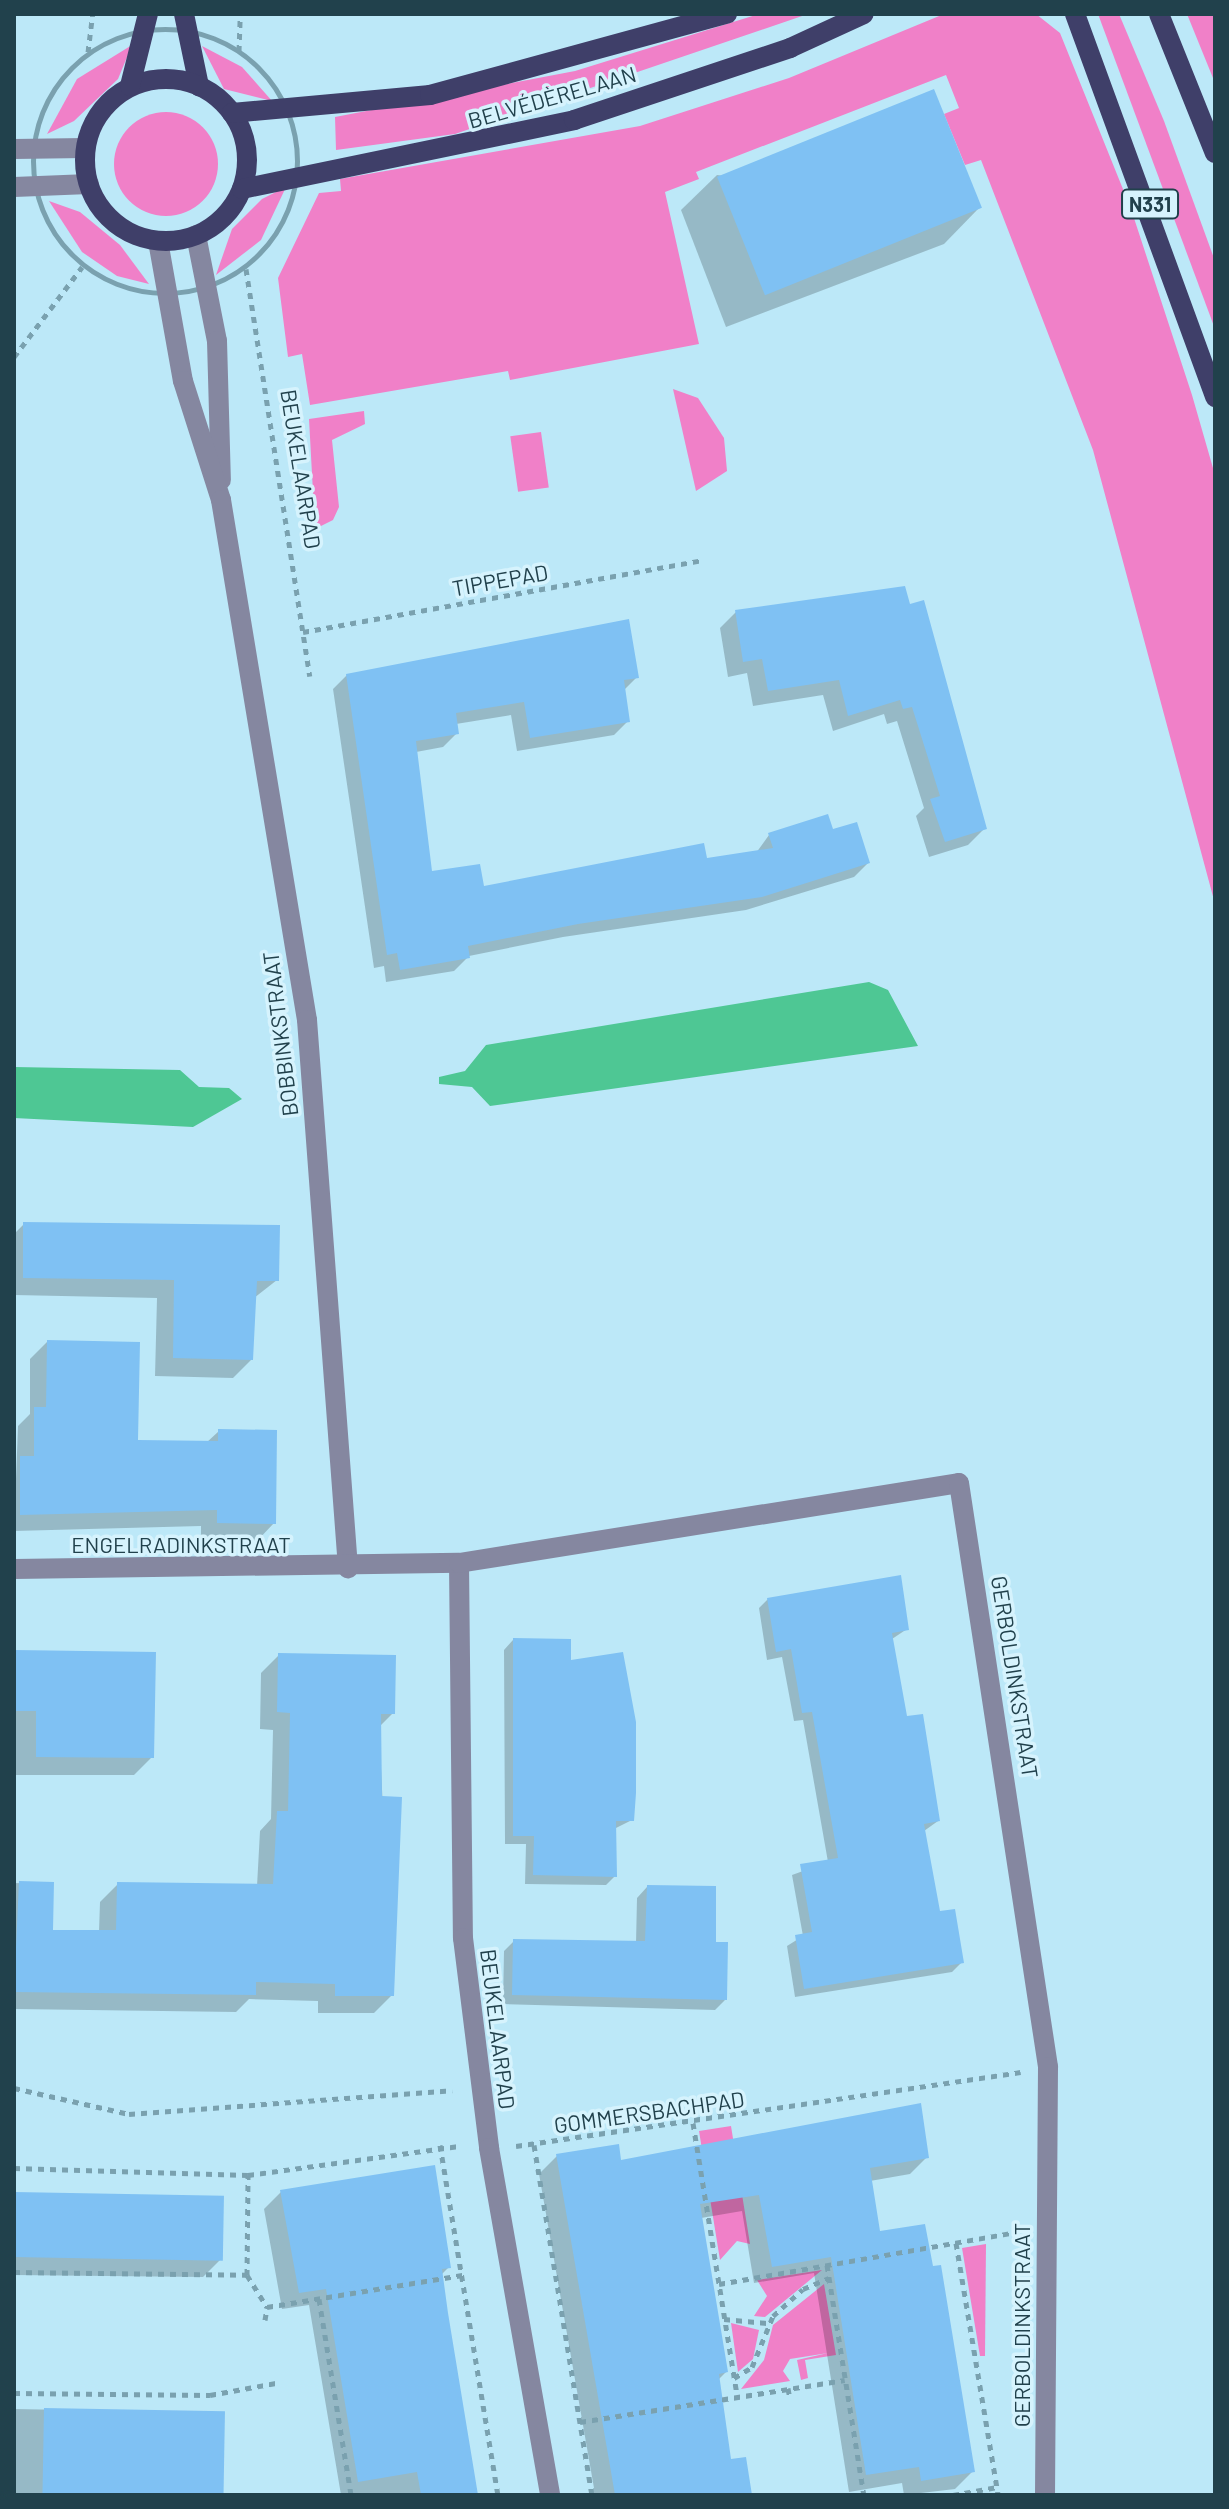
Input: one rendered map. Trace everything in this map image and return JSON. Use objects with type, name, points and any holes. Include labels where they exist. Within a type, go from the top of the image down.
[{"type":"main road","name":"BELVÉDÈRELAAN","points":[[232,113],[430,95],[727,14]]},
{"type":"main road","name":"BELVÉDÈRELAAN","points":[[242,189],[297,174],[574,120],[790,48],[864,14]]},
{"type":"main road","name":"N331","points":[[1075,14],[1215,397]]},
{"type":"main road","points":[[1159,14],[1215,153]]},
{"type":"main road","points":[[184,21],[199,86]]},
{"type":"main road","points":[[130,86],[177,79],[199,86],[232,113],[246,150],[242,189],[229,212],[196,235],[158,241],[110,220],[89,184],[85,148],[93,122],[130,86],[148,22]]},
{"type":"street","points":[[24,148],[85,148]]},
{"type":"street","points":[[24,186],[89,184]]},
{"type":"street","name":"BOBBINKSTRAAT","points":[[196,235],[217,341],[221,500],[307,1020],[348,1568]]},
{"type":"street","name":"BOBBINKSTRAAT","points":[[158,241],[183,381],[221,500]]},
{"type":"street","name":"GERBOLDINKSTRAAT","points":[[348,1568],[459,1563],[959,1483],[1048,2067],[1045,2495]]},
{"type":"street","name":"BEUKELAARPAD","points":[[459,1563],[463,1938],[489,2148],[550,2495]]},
{"type":"street","name":"ENGELRADINKSTRAAT","points":[[14,1569],[348,1568]]},
{"type":"path","points":[[88,52],[93,14]]},
{"type":"path","points":[[239,51],[240,14]]},
{"type":"path","points":[[184,21],[239,51],[287,109],[297,174],[287,215],[246,269],[205,288],[168,294],[131,290],[82,267],[24,186],[24,148],[55,89],[88,52],[148,22],[184,21]]},
{"type":"path","points":[[14,357],[82,267]]},
{"type":"path","name":"BEUKELAARPAD","points":[[246,269],[310,676]]},
{"type":"path","name":"TIPPEPAD","points":[[303,632],[703,560]]},
{"type":"path","name":"GOMMERSBACHPAD","points":[[14,2168],[248,2175],[440,2145],[489,2148],[534,2145],[1048,2067]]},
{"type":"path","points":[[14,2088],[129,2114],[481,2088]]},
{"type":"path","points":[[693,2123],[737,2395]]},
{"type":"path","points":[[440,2145],[498,2495]]},
{"type":"path","points":[[534,2145],[592,2495]]},
{"type":"path","points":[[248,2175],[247,2275],[267,2307],[265,2320]]},
{"type":"path","points":[[719,2284],[1045,2227]]},
{"type":"path","points":[[956,2243],[998,2495]]},
{"type":"path","points":[[827,2265],[864,2495]]},
{"type":"path","points":[[14,2272],[247,2275]]},
{"type":"path","points":[[267,2307],[462,2275]]},
{"type":"path","points":[[734,2378],[758,2358],[767,2323],[803,2289],[829,2278]]},
{"type":"path","points":[[319,2298],[351,2495]]},
{"type":"path","points":[[724,2319],[767,2323]]},
{"type":"path","points":[[580,2422],[845,2380]]},
{"type":"path","points":[[14,2393],[210,2395],[276,2383]]},
{"type":"path","points":[[788,2388],[790,2399]]},
{"type":"path","points":[[953,2495],[997,2487]]},
{"type":"shaded area","points":[[759,14],[808,14],[455,134],[336,150],[335,117],[575,71]]},
{"type":"shaded area","points":[[944,14],[1036,14],[1060,33],[1131,209],[1192,395],[1215,475],[1215,904],[1093,450],[981,160],[965,165],[944,114],[959,108],[946,75],[696,172],[699,179],[665,192],[699,344],[510,380],[508,371],[310,405],[302,354],[288,357],[278,278],[319,193],[341,191],[340,179],[640,126],[789,78]]},
{"type":"shaded area","points":[[1098,14],[1119,14],[1164,121],[1215,261],[1215,329]]},
{"type":"shaded area","points":[[1187,14],[1215,14],[1215,83]]},
{"type":"shaded area","points":[[132,45],[118,79],[74,121],[47,134],[77,79]]},
{"type":"shaded area","points":[[202,46],[242,67],[272,101],[224,89]]},
{"type":"shaded area","points":[[166,112],[186,116],[203,127],[214,144],[218,164],[214,184],[203,201],[186,212],[166,216],[146,212],[129,201],[118,184],[114,164],[118,144],[129,127],[146,116]]},
{"type":"shaded area","points":[[286,187],[261,240],[216,275],[232,229],[262,199]]},
{"type":"shaded area","points":[[49,201],[80,212],[120,245],[149,284],[117,276],[82,252]]},
{"type":"shaded area","points":[[673,389],[698,398],[724,438],[727,471],[696,491]]},
{"type":"shaded area","points":[[364,411],[365,424],[332,440],[339,507],[333,520],[315,529],[309,419]]},
{"type":"shaded area","points":[[541,432],[549,487],[518,492],[510,436]]},
{"type":"shaded area","points":[[869,982],[888,990],[918,1046],[490,1106],[472,1087],[439,1084],[439,1077],[465,1071],[486,1045]]},
{"type":"shaded area","points":[[14,1067],[180,1070],[199,1087],[229,1088],[242,1099],[193,1127],[14,1118]]},
{"type":"shaded area","points":[[731,2126],[750,2244],[737,2241],[720,2260],[699,2131]]},
{"type":"shaded area","points":[[986,2244],[985,2356],[980,2356],[962,2248]]},
{"type":"shaded area","points":[[822,2270],[765,2317],[754,2316],[767,2296],[757,2280]]},
{"type":"shaded area","points":[[824,2284],[836,2355],[805,2360],[808,2378],[801,2380],[797,2360],[828,2353],[790,2359],[783,2371],[790,2381],[741,2389],[764,2360],[773,2325]]},
{"type":"shaded area","points":[[731,2323],[759,2330],[753,2359],[738,2372]]},
{"type":"building","points":[[934,89],[982,208],[765,295],[717,177]]},
{"type":"building","points":[[905,586],[910,604],[924,600],[987,829],[945,842],[930,799],[940,796],[912,707],[903,709],[900,700],[848,716],[839,680],[768,691],[762,659],[743,662],[735,610]]},
{"type":"building","points":[[629,619],[639,678],[624,680],[630,722],[530,738],[524,702],[456,713],[459,734],[416,741],[432,871],[480,864],[484,886],[704,843],[707,858],[773,848],[768,833],[828,814],[833,829],[857,822],[870,863],[762,897],[578,924],[468,946],[470,958],[400,970],[397,953],[387,955],[346,674]]},
{"type":"building","points":[[23,1222],[280,1225],[279,1281],[257,1281],[253,1360],[173,1358],[174,1280],[23,1278]]},
{"type":"building","points":[[47,1340],[140,1342],[138,1440],[218,1441],[218,1429],[277,1430],[276,1524],[217,1523],[217,1510],[20,1515],[20,1456],[34,1456],[34,1407],[46,1407]]},
{"type":"building","points":[[901,1575],[909,1630],[892,1633],[907,1716],[923,1714],[940,1821],[924,1824],[940,1911],[955,1909],[964,1963],[804,1989],[795,1935],[812,1932],[800,1864],[838,1858],[812,1712],[802,1713],[791,1649],[776,1652],[767,1598]]},
{"type":"building","points":[[513,1638],[571,1639],[571,1660],[623,1652],[636,1722],[636,1793],[634,1821],[616,1821],[617,1877],[533,1875],[534,1836],[513,1836]]},
{"type":"building","points":[[14,1650],[156,1652],[154,1758],[36,1757],[36,1711],[14,1711]]},
{"type":"building","points":[[278,1653],[396,1655],[395,1714],[381,1714],[382,1796],[402,1797],[394,1996],[335,1996],[335,1984],[256,1982],[256,1995],[14,1992],[19,1881],[54,1882],[53,1930],[116,1930],[117,1882],[273,1884],[277,1811],[288,1811],[290,1713],[277,1712]]},
{"type":"building","points":[[647,1885],[716,1886],[716,1942],[728,1942],[727,2000],[512,1995],[513,1939],[645,1941]]},
{"type":"building","points":[[921,2103],[929,2158],[870,2168],[880,2231],[925,2224],[933,2266],[941,2265],[975,2472],[921,2481],[919,2467],[866,2475],[831,2257],[772,2267],[759,2195],[700,2204],[728,2372],[719,2374],[731,2459],[746,2457],[752,2495],[615,2495],[556,2154],[619,2144],[621,2160]]},
{"type":"building","points":[[435,2165],[451,2268],[442,2269],[478,2495],[421,2495],[417,2472],[358,2482],[326,2289],[299,2293],[280,2190]]},
{"type":"building","points":[[14,2192],[224,2196],[223,2261],[14,2257]]},
{"type":"building","points":[[44,2408],[225,2411],[224,2495],[42,2495]]}]
